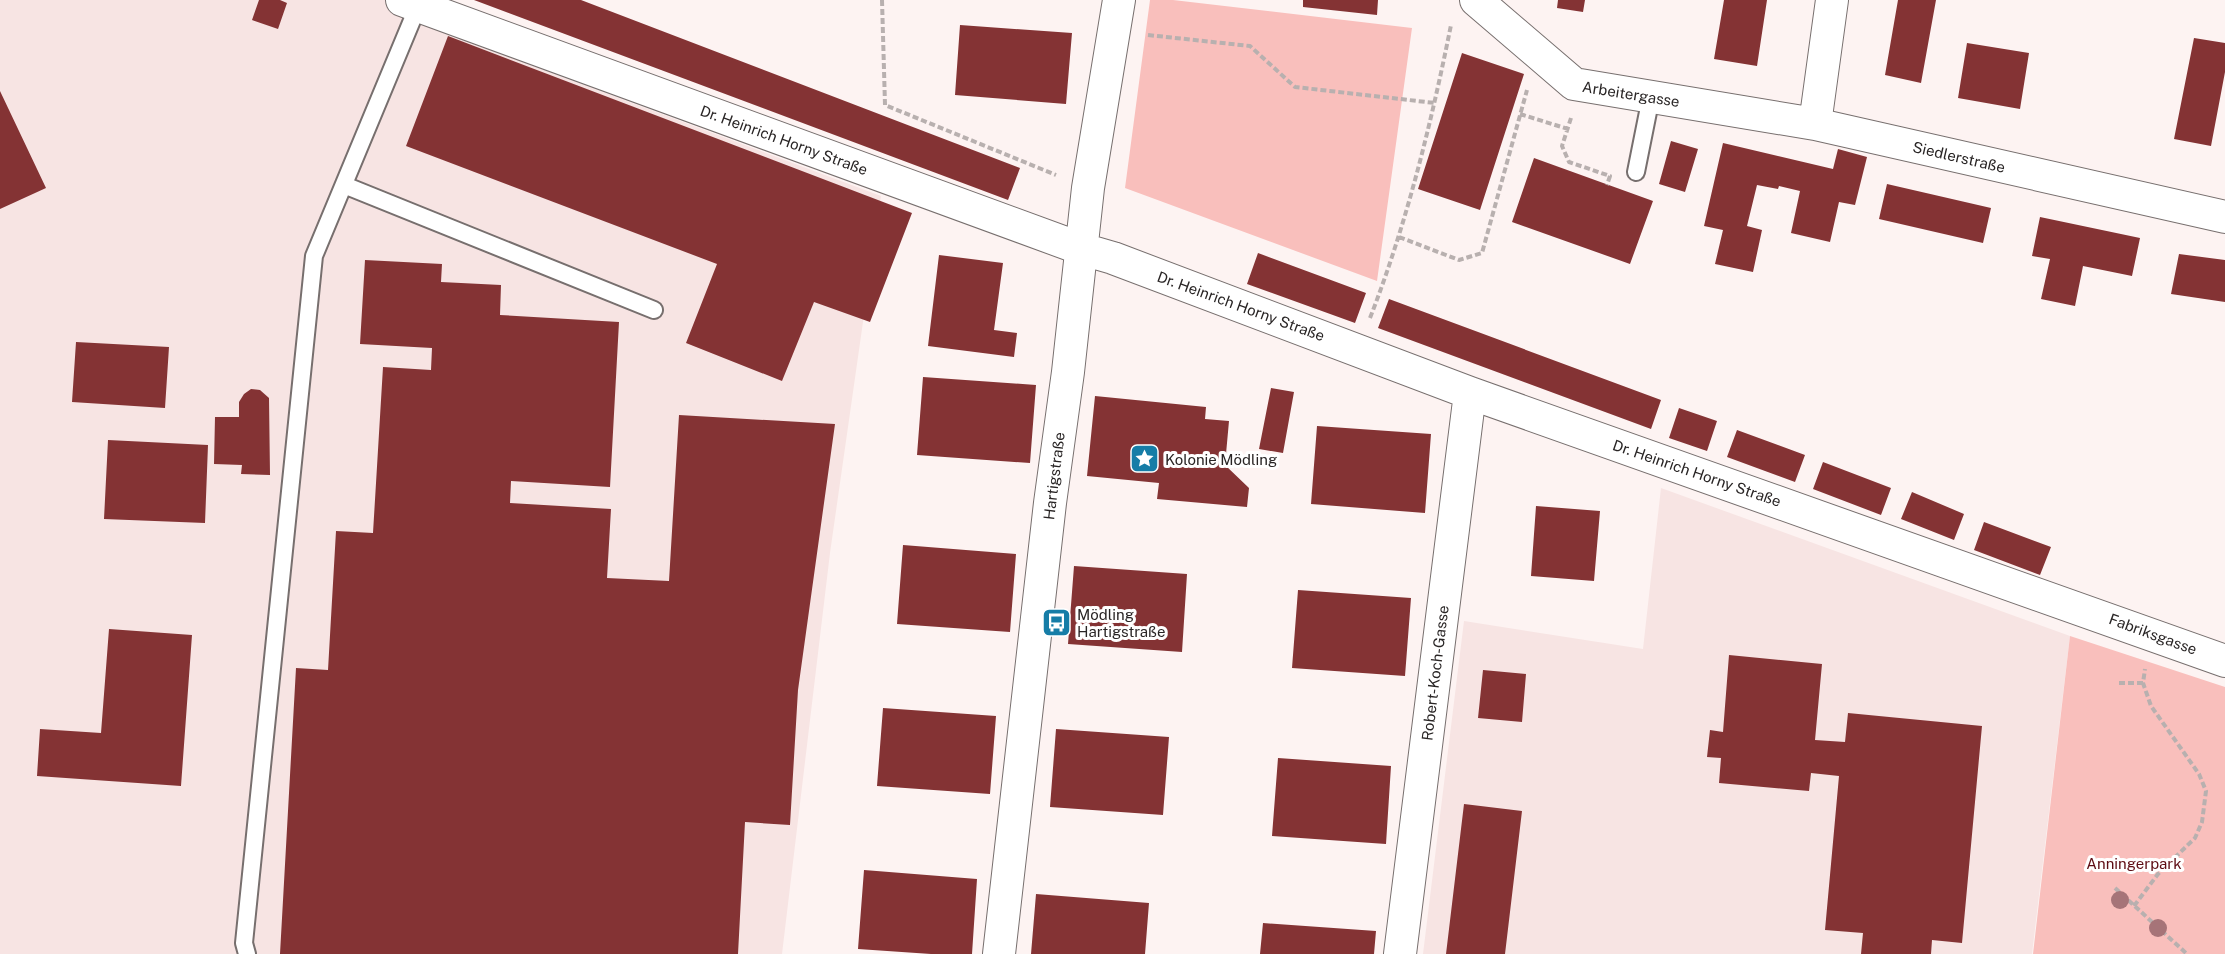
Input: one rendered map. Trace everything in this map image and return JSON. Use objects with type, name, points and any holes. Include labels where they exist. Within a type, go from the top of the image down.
[{"type":"street","name":"Hartigstraße","points":[[999,954],[1088,188],[1119,0]]},
{"type":"street","points":[[1815,124],[1832,0]]},
{"type":"street","name":"Dr. Heinrich Horny Straße","points":[[410,3],[1082,249],[1113,258],[1470,393],[2080,608]]},
{"type":"street","name":"Arbeitergasse","points":[[1464,9],[1537,53],[1574,84],[1815,124]]},
{"type":"street","name":"Siedlerstraße","points":[[1815,124],[2225,217]]},
{"type":"street","name":"Robert-Koch-Gasse","points":[[1400,954],[1470,393]]},
{"type":"street","name":"Fabriksgasse","points":[[2080,608],[2225,661]]},
{"type":"lane","points":[[247,954],[244,943],[314,256],[344,184],[410,3]]},
{"type":"lane","points":[[1636,172],[1651,97]]},
{"type":"lane","points":[[344,184],[654,310]]},
{"type":"path","points":[[882,0],[885,105],[1088,188]]},
{"type":"path","points":[[1357,349],[1399,237],[1435,103],[1464,9]]},
{"type":"path","points":[[1114,32],[1250,46],[1295,87],[1435,103]]},
{"type":"path","points":[[1399,237],[1459,260],[1482,253],[1537,53]]},
{"type":"path","points":[[1582,86],[1562,146],[1569,162],[1610,176],[1607,184]]},
{"type":"path","points":[[1520,114],[1568,129]]},
{"type":"path","points":[[2134,906],[2158,874],[2195,838],[2202,822],[2206,791],[2199,774],[2151,706],[2143,683],[2154,635]]},
{"type":"path","points":[[2119,683],[2143,683]]},
{"type":"path","points":[[2115,888],[2187,954]]},
{"type":"shaded area","points":[[0,0],[402,0],[400,16],[881,196],[830,553],[782,954],[0,954]]},
{"type":"shaded area","points":[[1661,488],[2070,636],[2032,954],[1423,954],[1464,621],[1643,649]]},
{"type":"green space","points":[[1150,0],[1173,0],[1412,28],[1377,281],[1125,188]]},
{"type":"green space","name":"Anningerpark","points":[[2070,636],[2225,687],[2225,954],[2033,954]]},
{"type":"building","points":[[259,0],[280,0],[287,3],[278,29],[252,20]]},
{"type":"building","points":[[474,0],[581,0],[1020,168],[1008,200]]},
{"type":"building","points":[[1303,0],[1378,0],[1377,15],[1303,7]]},
{"type":"building","points":[[1558,0],[1585,0],[1583,12],[1557,8]]},
{"type":"building","points":[[1724,0],[1767,0],[1757,66],[1714,59]]},
{"type":"building","points":[[1898,0],[1936,0],[1921,83],[1885,75]]},
{"type":"building","points":[[960,25],[1072,33],[1066,104],[955,95]]},
{"type":"building","points":[[448,36],[912,213],[870,322],[814,302],[782,381],[686,343],[717,264],[406,146]]},
{"type":"building","points":[[2194,38],[2225,43],[2225,72],[2211,146],[2174,139]]},
{"type":"building","points":[[1967,43],[2029,53],[2020,109],[1958,98]]},
{"type":"building","points":[[1462,53],[1524,74],[1480,210],[1418,189]]},
{"type":"building","points":[[0,91],[46,188],[0,209]]},
{"type":"building","points":[[1671,141],[1698,149],[1685,192],[1659,184]]},
{"type":"building","points":[[1723,143],[1833,169],[1838,149],[1867,157],[1855,205],[1839,202],[1830,242],[1791,233],[1800,191],[1779,186],[1778,189],[1757,185],[1747,226],[1762,230],[1753,272],[1715,264],[1723,230],[1704,226]]},
{"type":"building","points":[[1534,158],[1653,201],[1630,264],[1512,222]]},
{"type":"building","points":[[1887,184],[1991,208],[1983,243],[1879,219]]},
{"type":"building","points":[[2040,217],[2140,238],[2132,276],[2083,266],[2075,306],[2041,299],[2050,259],[2032,256]]},
{"type":"building","points":[[1258,253],[1366,293],[1355,323],[1247,284]]},
{"type":"building","points":[[2179,254],[2225,260],[2225,302],[2171,294]]},
{"type":"building","points":[[939,255],[1003,263],[994,330],[1017,333],[1014,357],[928,346]]},
{"type":"building","points":[[365,260],[442,264],[441,282],[501,285],[500,315],[619,322],[610,487],[511,481],[510,503],[611,509],[607,578],[669,581],[679,415],[835,424],[798,690],[790,825],[745,822],[738,954],[280,954],[296,668],[328,670],[336,531],[373,533],[383,367],[431,370],[432,348],[360,344]]},
{"type":"building","points":[[1389,299],[1661,400],[1651,429],[1378,328]]},
{"type":"building","points":[[76,342],[169,347],[165,408],[72,402]]},
{"type":"building","points":[[923,377],[1036,385],[1030,463],[917,455]]},
{"type":"building","points":[[1271,388],[1294,392],[1283,453],[1259,449]]},
{"type":"building","points":[[251,389],[260,390],[269,398],[270,475],[241,474],[242,465],[214,464],[215,417],[239,417],[239,402]]},
{"type":"building","points":[[1095,396],[1206,407],[1205,419],[1229,421],[1225,465],[1249,488],[1247,507],[1157,499],[1159,483],[1087,476]]},
{"type":"building","points":[[1679,408],[1717,421],[1707,451],[1669,438]]},
{"type":"building","points":[[1317,426],[1431,434],[1425,513],[1311,504]]},
{"type":"building","points":[[1737,430],[1805,455],[1795,482],[1727,457]]},
{"type":"building","points":[[108,440],[208,445],[205,523],[104,519]]},
{"type":"building","points":[[1823,462],[1891,488],[1881,515],[1813,489]]},
{"type":"building","points":[[1912,492],[1964,514],[1954,540],[1901,519]]},
{"type":"building","points":[[1536,506],[1600,511],[1594,581],[1531,576]]},
{"type":"building","points":[[1984,522],[2051,547],[2040,575],[1974,550]]},
{"type":"building","points":[[903,545],[1016,554],[1010,632],[897,624]]},
{"type":"building","points":[[1074,566],[1187,574],[1182,652],[1068,644]]},
{"type":"building","points":[[1298,590],[1411,598],[1405,676],[1292,668]]},
{"type":"building","points":[[109,629],[192,635],[181,786],[37,776],[40,729],[101,733]]},
{"type":"building","points":[[1729,655],[1822,664],[1815,740],[1845,742],[1848,713],[1982,726],[1962,943],[1932,940],[1931,954],[1861,954],[1863,933],[1825,930],[1839,776],[1811,773],[1809,791],[1719,783],[1721,758],[1707,757],[1710,730],[1723,732]]},
{"type":"building","points":[[1483,670],[1526,674],[1522,722],[1478,718]]},
{"type":"building","points":[[883,708],[996,716],[990,794],[877,786]]},
{"type":"building","points":[[1056,729],[1169,737],[1163,815],[1050,807]]},
{"type":"building","points":[[1278,758],[1391,766],[1386,844],[1272,836]]},
{"type":"building","points":[[1464,804],[1522,811],[1505,954],[1446,954]]},
{"type":"building","points":[[864,870],[977,879],[972,954],[858,949]]},
{"type":"building","points":[[1036,894],[1149,903],[1145,954],[1031,954]]},
{"type":"building","points":[[1263,923],[1376,931],[1374,954],[1260,954]]},
{"type":"place","name":"Kolonie Mödling","points":[[1144,459]]},
{"type":"place","name":"Mödling Hartigstraße","points":[[1056,623]]}]
